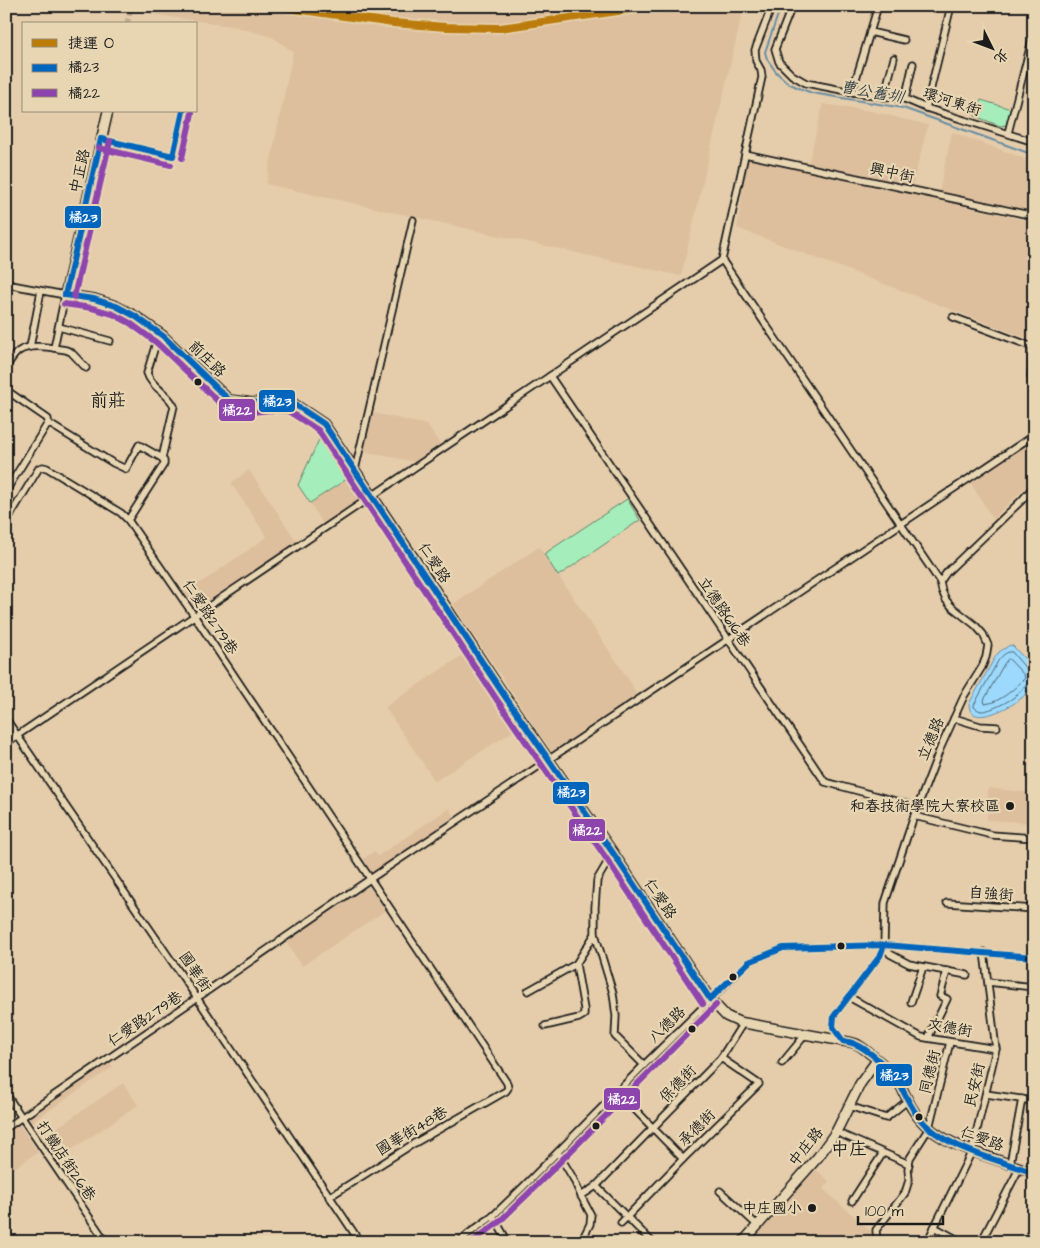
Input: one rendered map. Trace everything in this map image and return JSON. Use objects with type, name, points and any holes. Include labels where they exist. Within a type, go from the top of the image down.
[{"type":"street","points":[[6,743],[722,260],[762,77],[761,70],[756,61],[755,50],[772,6]]},
{"type":"street","name":"環河東街","points":[[792,6],[775,49],[779,62],[792,75],[806,83],[852,92],[905,99],[926,108],[1034,142]]},
{"type":"street","points":[[852,92],[878,6]]},
{"type":"street","points":[[926,108],[951,6]]},
{"type":"street","points":[[870,32],[904,40]]},
{"type":"street","points":[[1008,133],[1034,32]]},
{"type":"street","points":[[884,97],[894,58]]},
{"type":"street","points":[[905,99],[914,64]]},
{"type":"street","name":"中正路","points":[[65,295],[108,112]]},
{"type":"street","name":"興中街","points":[[745,154],[1034,216]]},
{"type":"street","points":[[355,470],[413,220]]},
{"type":"street","name":"立德路","points":[[722,260],[940,582],[946,600],[975,625],[983,634],[988,645],[982,667],[964,696],[940,749],[914,816],[885,903],[884,944],[880,956],[834,1016],[833,1027],[843,1041]]},
{"type":"street","name":"前庄路","points":[[6,284],[94,299],[116,306],[135,316],[159,333],[229,400],[253,403],[269,401],[291,402],[324,424],[372,496]]},
{"type":"street","points":[[30,347],[42,291]]},
{"type":"street","points":[[54,348],[65,295]]},
{"type":"street","points":[[953,317],[1033,347],[1031,376],[1034,402]]},
{"type":"street","points":[[59,328],[110,341]]},
{"type":"street","points":[[128,520],[164,464],[162,458],[174,406],[172,400],[149,379],[147,373],[159,333]]},
{"type":"street","points":[[6,367],[18,352],[30,347],[66,350],[71,352],[86,368]]},
{"type":"street","name":"立德路616巷","points":[[550,376],[727,640],[825,782],[918,807]]},
{"type":"street","points":[[6,390],[45,417],[48,423],[126,469],[139,445],[162,458]]},
{"type":"street","points":[[6,491],[48,423]]},
{"type":"street","name":"仁愛路279巷","points":[[6,1128],[370,879],[1034,435]]},
{"type":"street","name":"仁愛路279巷","points":[[6,519],[10,516],[39,468],[43,467],[94,496],[121,513],[128,520],[507,1083],[508,1088]]},
{"type":"street","points":[[940,582],[1034,486]]},
{"type":"street","name":"仁愛路","points":[[372,496],[710,999],[726,1016],[743,1023],[858,1045],[894,1076],[916,1115],[929,1128],[954,1144],[1034,1173]]},
{"type":"street","points":[[954,718],[980,726],[996,728]]},
{"type":"street","name":"國華街","points":[[6,719],[197,998],[360,1242]]},
{"type":"street","points":[[914,816],[992,835],[1034,838]]},
{"type":"street","points":[[613,853],[597,880],[595,934],[613,993],[616,1016],[615,1036],[644,1065]]},
{"type":"street","name":"自強街","points":[[947,903],[1034,909]]},
{"type":"street","points":[[528,991],[576,964],[595,934]]},
{"type":"street","points":[[884,944],[890,954],[909,964],[966,975]]},
{"type":"street","name":"八德路","points":[[459,1242],[493,1216],[748,962],[784,948],[884,944],[1034,957]]},
{"type":"street","name":"民安街","points":[[927,1242],[972,1151],[996,1049],[984,952]]},
{"type":"street","points":[[545,1026],[579,1018],[584,1015],[576,964]]},
{"type":"street","points":[[911,1002],[923,966]]},
{"type":"street","points":[[928,1038],[948,999],[940,996],[947,972]]},
{"type":"street","points":[[988,982],[1034,987]]},
{"type":"street","name":"文德街","points":[[848,997],[921,1037],[996,1049]]},
{"type":"street","name":"保德街","points":[[580,1196],[596,1186],[721,1058],[743,1023]]},
{"type":"street","points":[[782,1063],[806,1034]]},
{"type":"street","name":"同德街","points":[[877,1242],[876,1230],[905,1193],[910,1180],[908,1169],[910,1158],[929,1128],[950,1042]]},
{"type":"street","name":"承德街","points":[[621,1222],[759,1084],[721,1058]]},
{"type":"street","name":"中庄路","points":[[742,1242],[818,1157],[836,1132],[860,1084],[877,1060]]},
{"type":"street","name":"國華街48巷","points":[[329,1196],[414,1143],[506,1091],[508,1088]]},
{"type":"street","points":[[618,1092],[683,1159]]},
{"type":"street","name":"打鐵店街26巷","points":[[6,1094],[106,1242]]},
{"type":"street","points":[[986,1094],[1034,1101]]},
{"type":"street","points":[[1010,1164],[1022,1099]]},
{"type":"street","points":[[850,1106],[886,1118],[908,1101]]},
{"type":"street","points":[[836,1132],[909,1164]]},
{"type":"street","points":[[558,1153],[591,1215],[590,1224],[581,1242]]},
{"type":"street","points":[[852,1201],[883,1153]]},
{"type":"street","points":[[981,1242],[1020,1167]]},
{"type":"street","points":[[596,1186],[652,1242]]},
{"type":"street","points":[[720,1191],[757,1225]]},
{"type":"street","points":[[493,1216],[508,1242]]},
{"type":"street","points":[[934,1227],[962,1242]]},
{"type":"shaded area","points":[[99,6],[744,6],[681,276],[266,184],[293,52],[274,38],[237,27]]},
{"type":"shaded area","points":[[823,104],[871,111],[928,125],[912,187],[808,165]]},
{"type":"shaded area","points":[[952,132],[1034,162],[1034,212],[939,192]]},
{"type":"shaded area","points":[[748,158],[1034,222],[1034,341],[737,228]]},
{"type":"shaded area","points":[[370,412],[427,425],[440,444],[415,462],[363,451]]},
{"type":"shaded area","points":[[1033,439],[1034,479],[993,519],[970,482]]},
{"type":"shaded area","points":[[249,470],[297,542],[196,613],[184,594],[267,537],[231,483]]},
{"type":"shaded area","points":[[353,475],[366,495],[323,524],[310,503]]},
{"type":"shaded area","points":[[539,547],[631,683],[637,696],[553,754],[453,604]]},
{"type":"shaded area","points":[[470,650],[521,726],[435,781],[385,707]]},
{"type":"shaded area","name":"和春技術學院大寮校區","points":[[988,788],[1034,793],[1034,823],[987,820]]},
{"type":"shaded area","points":[[449,808],[456,819],[373,874],[363,859],[374,851],[378,856]]},
{"type":"shaded area","points":[[369,886],[386,910],[302,966],[286,942]]},
{"type":"shaded area","points":[[108,1059],[113,1067],[29,1124],[24,1116]]},
{"type":"shaded area","points":[[123,1083],[138,1105],[55,1161],[40,1139]]},
{"type":"shaded area","points":[[17,1121],[38,1152],[6,1174],[6,1128]]},
{"type":"shaded area","name":"中庄國小","points":[[814,1168],[829,1181],[823,1189],[873,1233],[873,1242],[749,1242]]},
{"type":"green space","points":[[981,100],[1011,109],[1006,125],[1000,126],[975,116]]},
{"type":"green space","points":[[323,431],[353,475],[310,503],[298,485]]},
{"type":"green space","points":[[627,499],[640,520],[558,576],[544,554]]},
{"type":"water","points":[[1010,645],[1034,669],[1034,685],[1021,698],[1007,707],[991,714],[976,715],[971,711],[969,704],[994,659],[999,652]]},
{"type":"waterway","name":"曹公舊圳","points":[[781,6],[765,52],[767,59],[776,72],[788,83],[812,93],[903,108],[1034,155]]},
{"type":"tunnel","points":[[127,22],[131,6]]},
{"type":"metro line","name":"O","points":[[274,6],[393,23],[446,27],[500,28],[639,8],[670,6]]},
{"type":"transit line","name":"橘23","points":[[101,139],[173,156],[183,112]]},
{"type":"transit line","name":"橘22","points":[[182,158],[192,113]]},
{"type":"transit line","name":"橘23","points":[[65,295],[101,139]]},
{"type":"transit line","name":"橘22","points":[[74,297],[110,141]]},
{"type":"transit line","name":"橘22","points":[[99,148],[171,165]]},
{"type":"transit line","name":"橘23","points":[[65,295],[94,299],[116,306],[135,316],[163,336],[229,400],[253,403],[269,401],[291,402],[324,424],[504,695],[613,853],[710,999]]},
{"type":"transit line","name":"橘22","points":[[64,304],[92,308],[113,314],[130,323],[157,343],[225,408],[253,412],[269,410],[288,411],[318,430],[497,700],[606,858],[703,1004]]},
{"type":"transit line","name":"橘23","points":[[884,945],[880,956],[834,1016],[833,1027],[843,1041],[860,1047],[889,1070],[898,1080],[919,1118],[930,1129],[943,1138],[972,1152],[1034,1173]]},
{"type":"transit line","name":"橘23","points":[[710,999],[749,962],[783,948],[884,945],[1034,957]]},
{"type":"transit line","name":"橘22","points":[[472,1242],[499,1222],[529,1193],[716,1005]]},
{"type":"place","name":"和春技術學院大寮校區","points":[[1010,806]]},
{"type":"place","name":"中庄國小","points":[[812,1208]]},
{"type":"district","name":"前莊","points":[[108,400]]},
{"type":"district","name":"中庄","points":[[849,1149]]}]
